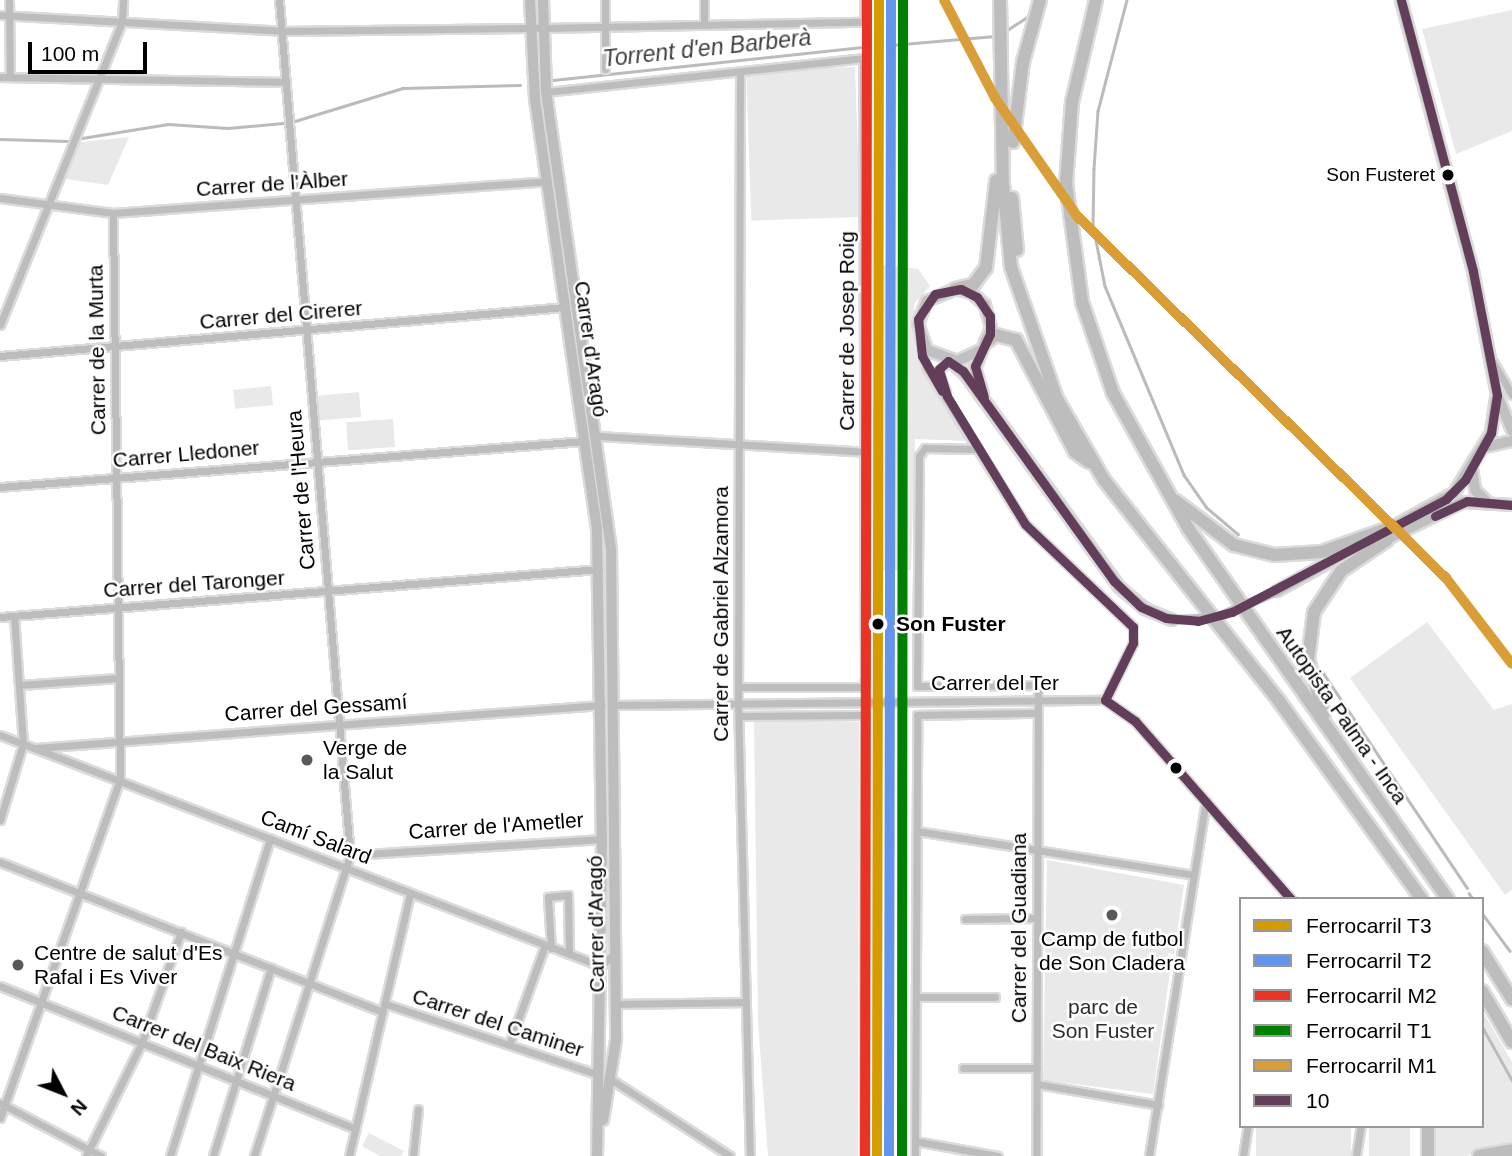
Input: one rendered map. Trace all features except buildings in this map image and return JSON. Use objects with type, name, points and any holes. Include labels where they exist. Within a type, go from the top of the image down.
[{"type":"highway","points":[[1000,0],[1006,130],[1005,221],[1019,289]]},
{"type":"highway","points":[[1019,289],[1011,162],[1031,28],[1040,0]]},
{"type":"highway","name":"Autopista Palma - Inca","points":[[1096,0],[1079,63],[1068,143],[1074,263],[1093,342],[1113,393],[1165,492],[1447,897]]},
{"type":"highway","points":[[955,289],[975,282],[989,261],[998,150],[1006,130]]},
{"type":"highway","name":"Autopista Palma - Inca","points":[[1019,289],[1057,399],[1094,465],[1286,711],[1421,897]]},
{"type":"highway","points":[[984,346],[996,335],[1016,340],[1075,452],[1094,465]]},
{"type":"highway","points":[[1165,492],[1226,541],[1274,555],[1322,552],[1395,526]]},
{"type":"highway","points":[[1330,731],[1310,668],[1314,612],[1341,571],[1387,540]]},
{"type":"highway","points":[[1484,954],[1512,999]]},
{"type":"highway","points":[[1484,994],[1512,1042]]},
{"type":"highway","points":[[1428,1128],[1428,1156]]},
{"type":"highway","points":[[1479,1156],[1512,1150]]},
{"type":"main road","name":"Carrer d'Aragó","points":[[530,0],[547,181],[584,435],[599,568],[614,853],[616,1004],[612,1080],[598,1140]]},
{"type":"main road","name":"Carrer d'Aragó","points":[[543,0],[546,92],[598,436],[611,549],[601,839],[597,1156]]},
{"type":"main road","points":[[547,181],[560,185]]},
{"type":"main road","points":[[565,307],[577,297]]},
{"type":"main road","points":[[584,435],[598,436]]},
{"type":"main road","points":[[584,435],[600,453]]},
{"type":"main road","points":[[599,568],[611,549]]},
{"type":"main road","points":[[601,839],[614,853]]},
{"type":"main road","points":[[601,998],[616,1004]]},
{"type":"street","points":[[9,0],[10,77]]},
{"type":"street","points":[[0,325],[122,22],[123,0]]},
{"type":"street","name":"Carrer de l'Heura","points":[[254,1156],[350,855],[279,0]]},
{"type":"street","points":[[605,0],[606,69]]},
{"type":"street","points":[[704,0],[704,24]]},
{"type":"street","points":[[0,15],[282,31],[543,28],[864,22],[864,0]]},
{"type":"street","points":[[1401,0],[1473,271],[1497,395],[1512,431]]},
{"type":"street","name":"Carrer de Josep Roig","points":[[738,687],[863,687],[866,452],[863,58],[740,72]]},
{"type":"street","points":[[546,92],[740,72]]},
{"type":"street","name":"Carrer de Gabriel Alzamora","points":[[740,72],[738,702],[750,1156]]},
{"type":"street","points":[[0,77],[99,81],[286,82]]},
{"type":"street","name":"Carrer de l'Àlber","points":[[0,198],[113,213],[547,181]]},
{"type":"street","name":"Carrer de la Murta","points":[[0,1118],[120,779],[113,213]]},
{"type":"street","points":[[985,401],[975,371],[990,322],[985,305],[972,293],[955,289],[935,294],[924,305],[919,335],[926,367],[947,396],[1025,524],[1133,626],[1133,643],[1105,699],[1135,721],[1287,897]]},
{"type":"street","name":"Carrer del Cirerer","points":[[0,356],[565,307]]},
{"type":"street","points":[[919,335],[931,354],[949,361],[985,401],[1119,587],[1141,607],[1172,620],[1216,618],[1277,591],[1355,551],[1454,493],[1491,433],[1497,395]]},
{"type":"street","points":[[947,396],[938,371],[949,361],[984,346]]},
{"type":"street","points":[[1490,356],[1512,395]]},
{"type":"street","name":"Carrer Lledoner","points":[[0,486],[116,478],[584,435]]},
{"type":"street","points":[[598,436],[866,452]]},
{"type":"street","points":[[1490,503],[1475,490],[1476,457],[1494,442],[1512,441]]},
{"type":"street","name":"Carrer del Guadiana","points":[[978,449],[925,448],[919,456],[917,685],[1038,685],[1037,1156]]},
{"type":"street","points":[[1355,551],[1387,540],[1463,502],[1509,507]]},
{"type":"street","name":"Carrer del Taronger","points":[[0,617],[599,568]]},
{"type":"street","points":[[0,820],[23,744],[14,616]]},
{"type":"street","points":[[20,685],[118,678]]},
{"type":"street","name":"Carrer del Ter","points":[[607,705],[1105,699]]},
{"type":"street","name":"Carrer del Gessamí","points":[[34,748],[338,723],[607,705]]},
{"type":"street","name":"Carrer del Ter","points":[[917,831],[917,715],[1037,713]]},
{"type":"street","points":[[739,716],[865,715],[864,1156]]},
{"type":"street","name":"Camí Salard","points":[[0,735],[348,866],[548,947],[601,965]]},
{"type":"street","points":[[1149,1156],[1206,802]]},
{"type":"street","points":[[915,1156],[917,831],[1195,875]]},
{"type":"street","points":[[170,1156],[270,838]]},
{"type":"street","name":"Carrer de l'Ametler","points":[[350,855],[601,839]]},
{"type":"street","name":"Carrer del Caminer","points":[[0,862],[308,983],[600,1075]]},
{"type":"street","points":[[349,1156],[410,892]]},
{"type":"street","points":[[509,1045],[548,947],[548,897],[568,895],[569,954]]},
{"type":"street","points":[[965,919],[1037,918]]},
{"type":"street","points":[[87,1153],[142,1042],[181,932]]},
{"type":"street","points":[[601,965],[615,953]]},
{"type":"street","points":[[213,1156],[271,968]]},
{"type":"street","name":"Carrer del Baix Riera","points":[[0,986],[355,1129]]},
{"type":"street","points":[[916,996],[995,997]]},
{"type":"street","points":[[616,1004],[746,1002]]},
{"type":"street","points":[[963,1068],[1037,1068]]},
{"type":"street","points":[[612,1080],[730,1156]]},
{"type":"street","points":[[1037,1084],[1158,1105]]},
{"type":"street","points":[[3,1104],[87,1153],[101,1156]]},
{"type":"street","points":[[413,1156],[418,1109]]},
{"type":"street","points":[[1243,1156],[1248,1128]]},
{"type":"street","points":[[1356,1156],[1361,1128]]},
{"type":"street","points":[[915,1141],[998,1156]]},
{"type":"green space","points":[[1512,10],[1512,131],[1456,154],[1422,29]]},
{"type":"green space","points":[[855,67],[860,217],[751,221],[746,71]]},
{"type":"green space","points":[[129,137],[108,185],[59,178],[73,143]]},
{"type":"green space","points":[[883,265],[918,269],[930,286],[914,304],[920,362],[968,441],[915,439],[911,570],[881,571]]},
{"type":"green space","points":[[271,386],[273,405],[235,409],[233,390]]},
{"type":"green space","points":[[359,392],[361,417],[319,421],[317,396]]},
{"type":"green space","points":[[393,419],[395,447],[348,450],[346,422]]},
{"type":"green space","points":[[1427,622],[1494,710],[1512,704],[1512,890],[1505,895],[1350,678]]},
{"type":"green space","points":[[754,722],[859,722],[858,1156],[768,1156],[758,1022]]},
{"type":"green space","name":"parc de Son Fuster","points":[[1047,860],[1184,885],[1174,954],[1168,953],[1171,964],[1153,1094],[1043,1080]]},
{"type":"green space","points":[[1484,1013],[1512,1062],[1512,1144],[1484,1147],[1468,1156],[1434,1156],[1434,1128],[1484,1128]]},
{"type":"green space","points":[[1256,1128],[1351,1128],[1351,1156],[1256,1156]]},
{"type":"green space","points":[[1369,1128],[1410,1128],[1410,1156],[1369,1156]]},
{"type":"green space","points":[[369,1133],[404,1151],[401,1156],[380,1156],[362,1146]]},
{"type":"waterway","points":[[1127,0],[1098,111],[1093,225],[1105,286],[1184,475],[1206,507],[1238,534]]},
{"type":"waterway","name":"Torrent d'en Barberà","points":[[1004,32],[1030,15]]},
{"type":"waterway","name":"Torrent d'en Barberà","points":[[891,45],[995,36]]},
{"type":"waterway","name":"Torrent d'en Barberà","points":[[553,80],[864,47]]},
{"type":"waterway","name":"Torrent d'en Barberà","points":[[295,121],[403,88],[520,85]]},
{"type":"waterway","name":"Torrent d'en Barberà","points":[[82,138],[168,124],[228,128],[283,123]]},
{"type":"waterway","name":"Torrent d'en Barberà","points":[[0,139],[68,141]]},
{"type":"waterway","points":[[1322,671],[1467,888]]},
{"type":"waterway","points":[[1469,893],[1472,897]]},
{"type":"waterway","points":[[1484,916],[1510,951]]},
{"type":"waterway","points":[[1484,1030],[1512,1080]]},
{"type":"rail line","name":"M2","points":[[865,1156],[867,0]]},
{"type":"rail line","name":"T3","points":[[877,1156],[879,0]]},
{"type":"rail line","name":"T2","points":[[889,1156],[891,0]]},
{"type":"rail line","name":"T1","points":[[902,1156],[903,0]]},
{"type":"rail line","name":"M1","points":[[944,0],[995,98],[1077,216],[1446,578],[1512,664]]},
{"type":"transit line","name":"10","points":[[1105,700],[1133,643],[1133,627],[1025,524],[947,396],[939,369],[948,361],[963,371],[1114,581],[1141,607],[1166,618],[1198,621],[1232,612],[1446,499],[1465,480],[1491,433],[1497,395],[1473,271],[1401,0]]},
{"type":"transit line","name":"10","points":[[942,391],[922,356],[918,319],[935,294],[961,289],[977,297],[990,316],[990,334],[975,366],[984,397]]},
{"type":"transit line","name":"10","points":[[1435,516],[1467,501],[1512,505]]},
{"type":"transit line","name":"10","points":[[1105,700],[1135,721],[1289,897]]},
{"type":"place","name":"Son Fusteret","points":[[1448,175]]},
{"type":"place","name":"Son Fuster","points":[[878,624]]},
{"type":"place","name":"Verge de la Salut","points":[[307,760]]},
{"type":"place","name":"Camp de futbol de Son Cladera","points":[[1112,915]]},
{"type":"place","name":"Centre de salut d'Es Rafal i Es Viver","points":[[18,965]]}]
